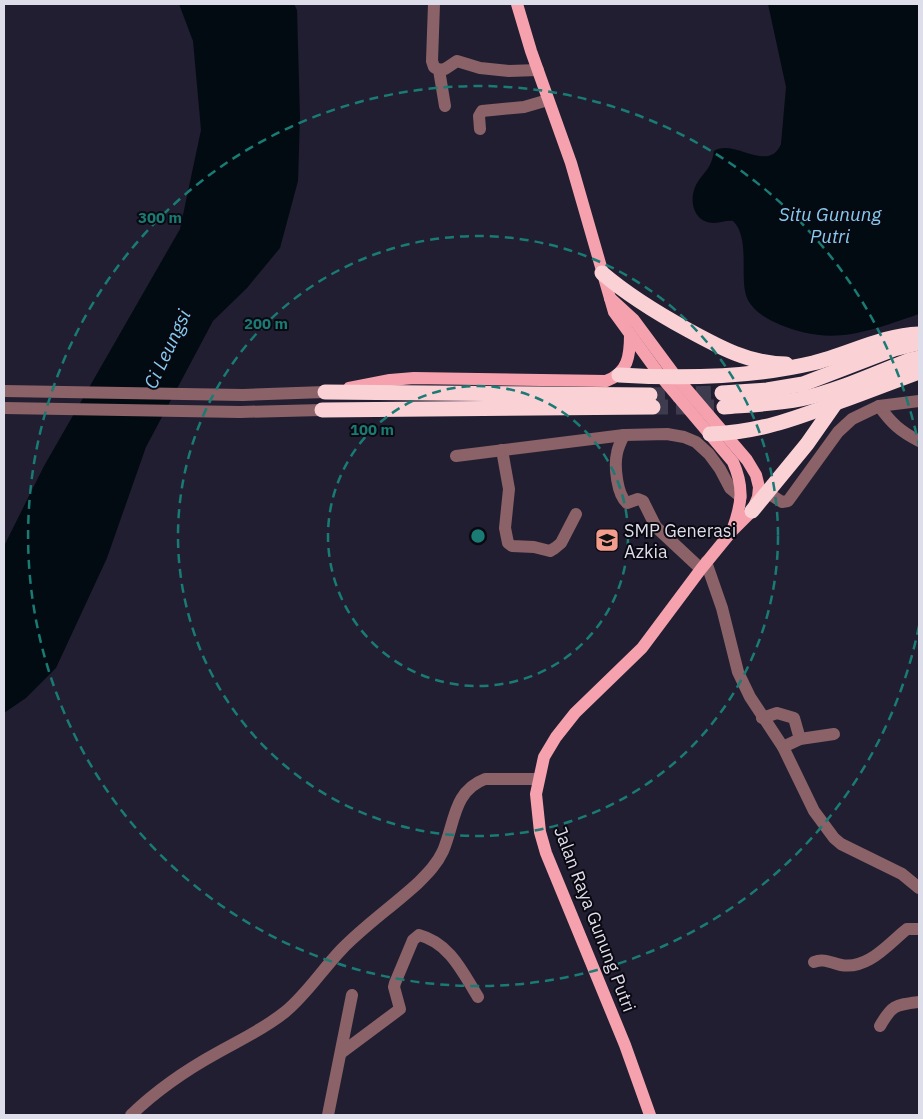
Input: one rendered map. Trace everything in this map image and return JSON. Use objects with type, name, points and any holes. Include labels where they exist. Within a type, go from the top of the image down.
[{"type":"highway","points":[[602,273],[637,301],[726,351],[758,361],[782,364],[814,363]]},
{"type":"highway","points":[[619,375],[670,378],[771,372],[814,363],[880,341],[919,334]]},
{"type":"highway","points":[[919,342],[894,349],[803,384],[723,400],[769,404],[801,399],[838,388],[919,358]]},
{"type":"highway","points":[[717,433],[772,426],[812,413],[919,372]]},
{"type":"highway","points":[[322,410],[651,401],[325,392]]},
{"type":"highway","points":[[752,511],[807,444],[835,404]]},
{"type":"main road","points":[[518,4],[538,70],[571,163],[614,312],[630,335],[717,433],[747,460],[756,475],[759,488],[758,497],[752,511],[732,531]]},
{"type":"main road","points":[[610,298],[634,320],[670,378]]},
{"type":"main road","points":[[325,392],[390,380],[414,378],[606,381],[619,375],[624,368],[630,352],[630,335]]},
{"type":"main road","points":[[717,433],[739,476],[741,507],[732,531]]},
{"type":"main road","name":"Jalan Raya Gunung Putri","points":[[650,1115],[625,1045],[546,853],[540,832],[537,808],[538,779],[544,757],[556,737],[575,713],[642,648],[703,565],[732,531]]},
{"type":"street","points":[[434,4],[432,61],[434,67],[439,70],[445,69],[457,61],[480,68],[538,70]]},
{"type":"street","points":[[439,70],[445,106]]},
{"type":"street","points":[[480,128],[480,114],[482,112],[524,108],[548,100]]},
{"type":"street","points":[[4,391],[242,395],[325,392]]},
{"type":"street","points":[[768,493],[782,502],[788,501],[838,432],[852,418],[879,406],[919,401]]},
{"type":"street","points":[[879,406],[895,427],[919,441]]},
{"type":"street","points":[[4,408],[240,412],[322,410]]},
{"type":"street","points":[[456,456],[624,434],[667,434],[684,437],[696,442],[720,469],[730,488],[741,497]]},
{"type":"street","points":[[624,434],[616,455],[616,470],[621,496],[627,503],[638,499],[643,501],[656,527],[703,565],[722,608],[738,672],[762,718],[782,747],[814,811],[834,838],[848,848],[902,874],[919,888]]},
{"type":"street","points":[[502,450],[509,489],[505,528],[508,543],[512,546],[534,547],[550,551],[561,543],[576,514]]},
{"type":"street","points":[[762,718],[777,712],[792,716],[796,720],[800,739]]},
{"type":"street","points":[[782,747],[800,739],[834,734]]},
{"type":"street","points":[[131,1115],[175,1079],[208,1058],[266,1026],[286,1012],[346,945],[434,867],[443,852],[460,799],[477,782],[485,779],[538,779]]},
{"type":"street","points":[[814,962],[829,960],[841,965],[857,965],[869,960],[907,929],[919,929]]},
{"type":"street","points":[[341,1053],[400,1009],[395,991],[395,983],[413,940],[419,935],[428,938],[452,955],[478,997]]},
{"type":"street","points":[[328,1115],[352,996]]},
{"type":"street","points":[[880,1026],[892,1008],[901,1004],[919,1002]]},
{"type":"water","name":"Ci Leungsi","points":[[179,4],[294,4],[297,10],[300,117],[298,181],[280,248],[247,288],[213,321],[146,447],[107,558],[56,668],[26,698],[4,713],[4,546],[44,466],[180,229],[201,130],[193,41]]},
{"type":"water","name":"Situ Gunung Putri","points":[[768,4],[919,4],[919,314],[863,332],[829,336],[792,329],[772,321],[755,309],[746,296],[743,244],[738,227],[733,221],[707,222],[697,215],[694,210],[693,198],[696,185],[709,166],[714,151],[722,148],[768,156],[775,152],[781,144],[786,87]]},
{"type":"tunnel","points":[[650,395],[722,393]]},
{"type":"tunnel","points":[[653,407],[724,407]]},
{"type":"place","name":"SMP Generasi Azkia","points":[[607,540]]}]
